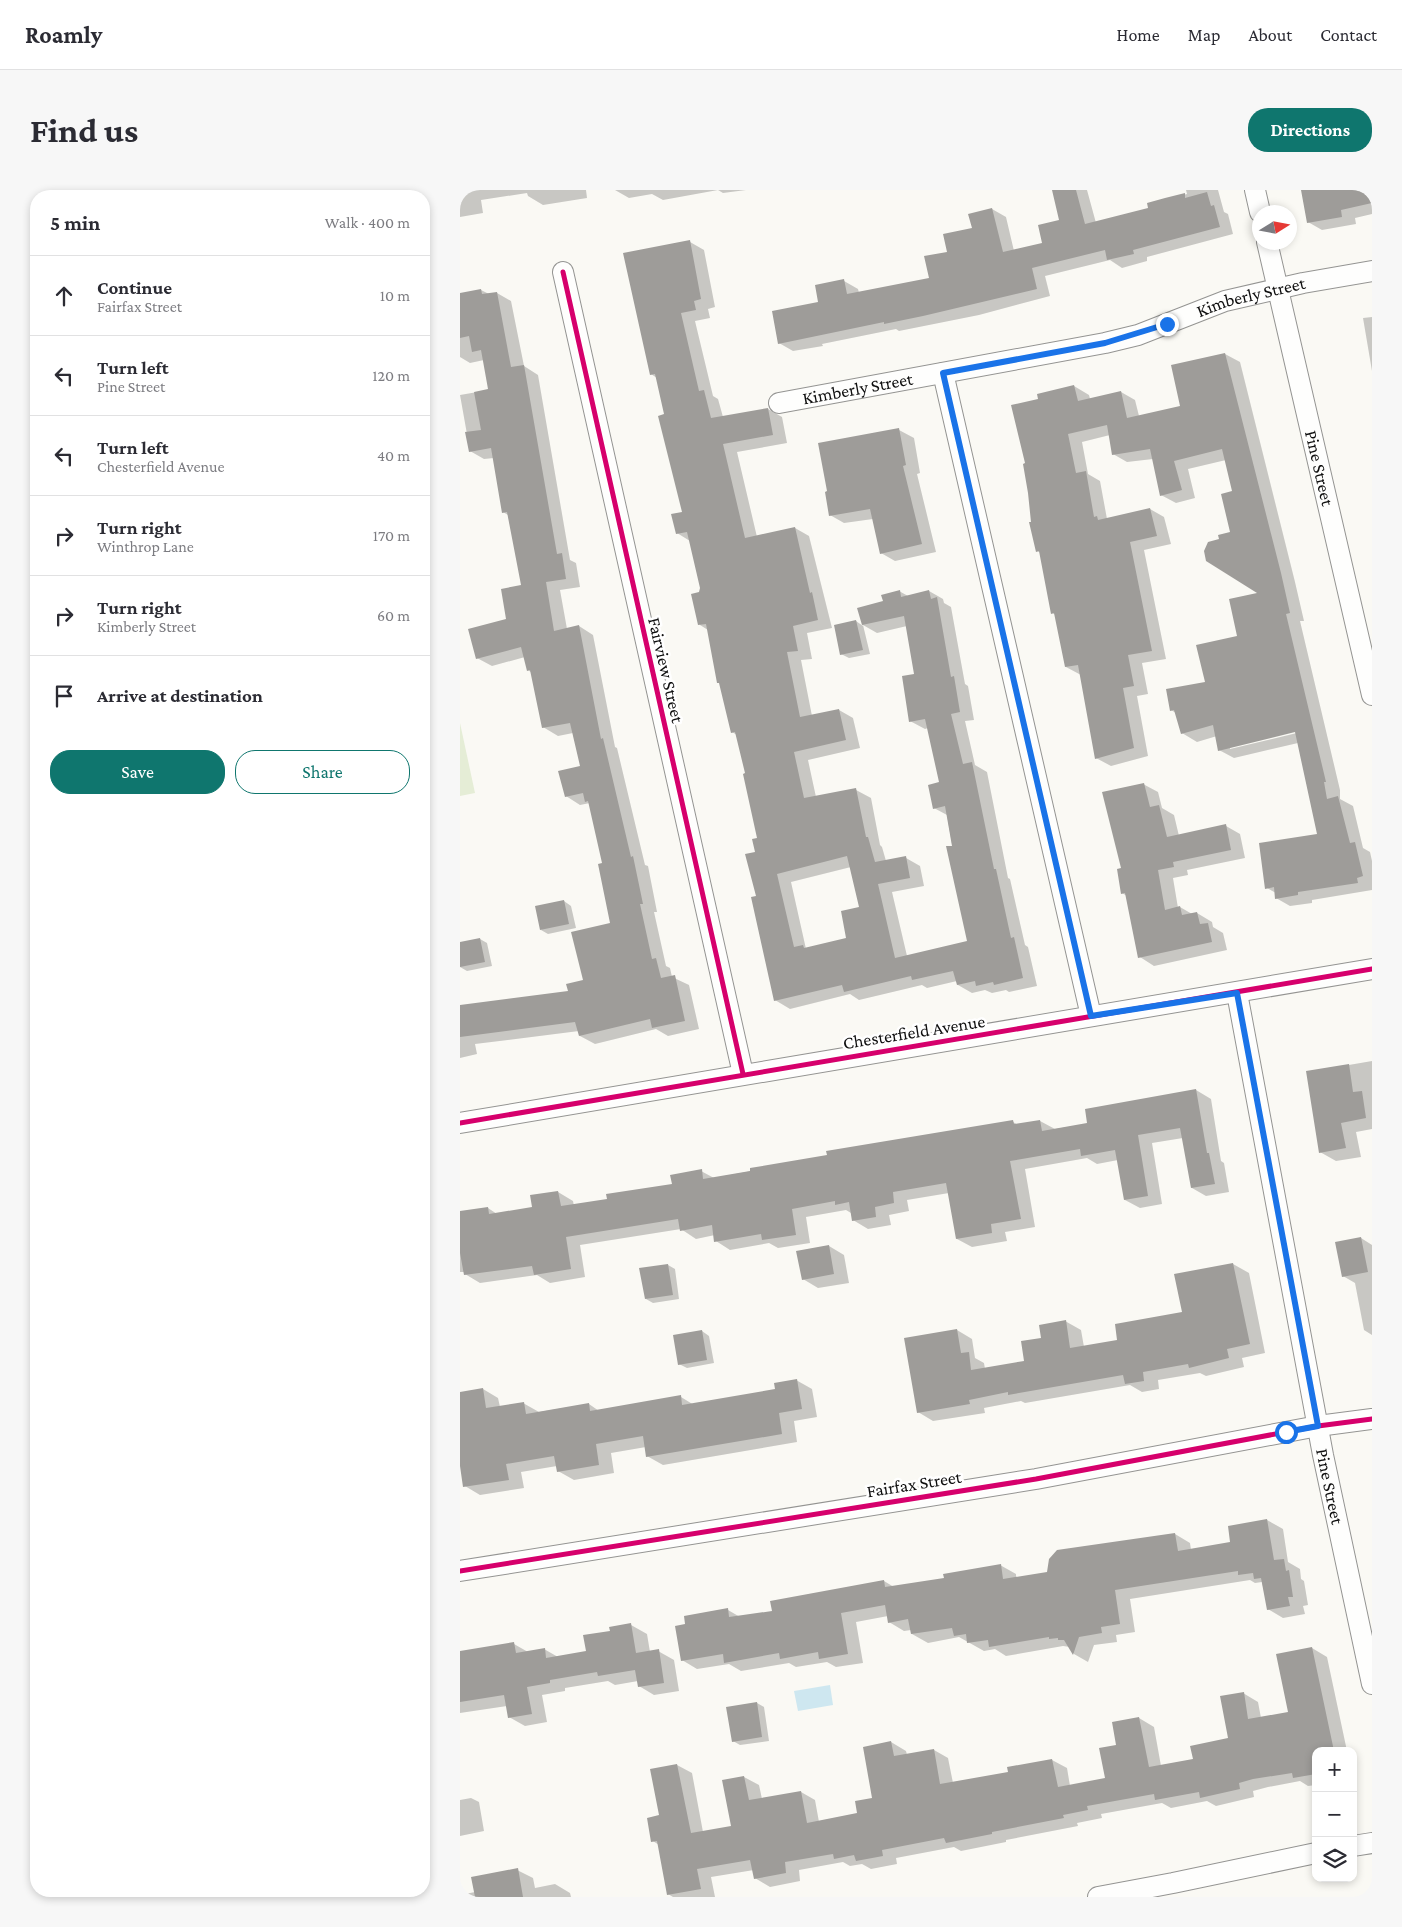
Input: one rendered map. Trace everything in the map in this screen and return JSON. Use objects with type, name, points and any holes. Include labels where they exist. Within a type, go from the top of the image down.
[{"type":"street","points":[[1255,190],[1258,205]]},
{"type":"street","name":"Pine Street","points":[[1269,250],[1372,695]]},
{"type":"street","name":"Kimberly Street","points":[[779,403],[1113,341],[1167,324],[1225,301],[1278,288],[1372,271]]},
{"type":"street","name":"Fairview Street","points":[[563,272],[743,1074]]},
{"type":"street","points":[[943,373],[1091,1016]]},
{"type":"street","name":"Chesterfield Avenue","points":[[460,1122],[1372,969]]},
{"type":"street","name":"Pine Street","points":[[1237,993],[1318,1426],[1372,1684]]},
{"type":"street","name":"Fairfax Street","points":[[460,1571],[1036,1479],[1318,1426],[1372,1418]]},
{"type":"street","points":[[1357,1845],[1372,1842]]},
{"type":"street","points":[[1098,1897],[1312,1853]]},
{"type":"green space","points":[[460,723],[475,793],[460,796]]},
{"type":"water","points":[[830,1685],[833,1705],[798,1711],[794,1691]]},
{"type":"building","points":[[1052,190],[1076,190],[1085,224],[1148,208],[1147,203],[1165,198],[1185,193],[1185,198],[1207,192],[1211,206],[1214,205],[1220,227],[1133,250],[1134,254],[1107,260],[1105,250],[1032,268],[1037,289],[923,316],[884,324],[884,322],[778,344],[772,311],[818,302],[815,285],[844,279],[847,294],[929,278],[924,256],[947,252],[943,234],[972,228],[968,214],[992,208],[1003,252],[1042,243],[1038,225],[1059,220]]},
{"type":"building","points":[[1301,190],[1372,190],[1372,203],[1341,210],[1342,217],[1307,223]]},
{"type":"building","points":[[690,240],[701,299],[694,301],[696,310],[681,313],[699,391],[704,390],[711,418],[768,408],[773,435],[723,444],[745,538],[795,527],[818,620],[793,626],[798,651],[787,652],[800,717],[839,709],[846,740],[794,752],[804,798],[856,788],[866,837],[868,837],[875,862],[906,856],[910,878],[878,884],[895,958],[967,941],[946,846],[952,846],[945,806],[933,809],[928,785],[939,782],[925,719],[909,722],[902,676],[914,674],[904,616],[862,625],[857,608],[883,601],[881,595],[900,590],[901,597],[929,590],[931,599],[937,597],[951,677],[954,676],[960,712],[951,714],[963,764],[972,762],[994,869],[996,869],[1011,938],[1014,937],[1023,978],[994,985],[993,982],[976,986],[975,981],[957,985],[953,971],[912,980],[911,976],[844,992],[842,985],[774,1001],[751,897],[756,896],[745,854],[755,852],[752,839],[757,838],[743,774],[745,773],[735,732],[731,733],[719,683],[717,683],[706,624],[698,625],[691,594],[699,592],[700,588],[687,532],[676,534],[671,514],[682,512],[658,416],[664,414],[655,374],[650,375],[623,253]],"holes":[[[847,856],[859,907],[841,911],[846,938],[804,948],[803,945],[794,947],[777,874]]]},
{"type":"building","points":[[481,289],[482,294],[497,292],[511,367],[524,365],[557,554],[562,553],[566,579],[546,582],[554,631],[579,625],[601,739],[603,738],[631,857],[633,856],[643,904],[640,904],[652,959],[656,958],[661,978],[675,975],[685,1021],[652,1028],[650,1019],[579,1036],[575,1022],[460,1037],[460,1005],[568,991],[566,984],[583,980],[571,932],[610,923],[598,864],[602,863],[588,801],[585,802],[583,793],[565,797],[558,771],[580,766],[570,723],[542,728],[530,670],[527,671],[521,647],[476,659],[468,629],[506,619],[501,589],[521,585],[507,512],[502,513],[491,448],[469,452],[465,432],[481,430],[474,392],[488,389],[481,350],[472,352],[469,336],[460,338],[460,293]]},
{"type":"building","points":[[1225,353],[1281,573],[1290,613],[1286,614],[1326,782],[1324,782],[1327,799],[1338,796],[1350,843],[1355,842],[1363,876],[1357,878],[1358,883],[1298,892],[1298,895],[1275,899],[1274,887],[1265,889],[1259,843],[1317,834],[1295,732],[1218,751],[1213,725],[1181,734],[1174,710],[1170,711],[1166,689],[1205,682],[1196,645],[1237,636],[1229,599],[1257,593],[1206,561],[1204,551],[1208,542],[1219,539],[1218,535],[1230,532],[1221,494],[1232,491],[1222,449],[1174,461],[1182,490],[1160,496],[1150,449],[1112,455],[1107,425],[1068,434],[1076,473],[1086,471],[1094,517],[1097,516],[1098,520],[1150,508],[1157,536],[1130,542],[1152,651],[1128,655],[1134,686],[1123,688],[1134,748],[1095,759],[1078,665],[1065,667],[1054,613],[1051,614],[1039,551],[1036,552],[1029,522],[1031,522],[1023,464],[1025,463],[1011,405],[1038,399],[1037,394],[1074,385],[1078,401],[1121,391],[1127,418],[1180,406],[1171,365]]},
{"type":"building","points":[[899,428],[906,465],[903,466],[922,544],[880,554],[870,509],[829,516],[825,492],[827,491],[818,443]]},
{"type":"building","points":[[856,620],[863,650],[840,655],[834,625]]},
{"type":"building","points":[[1144,783],[1150,807],[1159,805],[1167,837],[1226,824],[1231,850],[1173,862],[1174,867],[1158,870],[1165,910],[1180,906],[1182,915],[1197,912],[1200,924],[1208,923],[1212,942],[1138,958],[1125,893],[1121,894],[1117,869],[1121,868],[1102,792]]},
{"type":"building","points":[[564,900],[569,924],[540,930],[535,906]]},
{"type":"building","points":[[480,938],[485,962],[460,967],[460,942]]},
{"type":"building","points":[[1349,1064],[1353,1092],[1362,1091],[1366,1118],[1341,1123],[1346,1148],[1319,1153],[1306,1071]]},
{"type":"building","points":[[1196,1089],[1207,1153],[1209,1153],[1215,1184],[1191,1188],[1180,1128],[1138,1135],[1148,1196],[1124,1200],[1115,1150],[1081,1156],[1080,1149],[1010,1161],[1021,1219],[991,1224],[992,1233],[956,1239],[946,1183],[893,1192],[894,1203],[875,1207],[876,1217],[852,1221],[849,1202],[835,1205],[835,1201],[792,1209],[796,1235],[762,1240],[761,1234],[714,1242],[712,1225],[680,1231],[678,1219],[566,1237],[571,1269],[534,1275],[532,1266],[464,1275],[460,1253],[460,1211],[488,1207],[489,1214],[532,1207],[530,1195],[558,1191],[561,1206],[607,1199],[606,1194],[672,1184],[670,1175],[702,1169],[703,1179],[750,1171],[750,1168],[827,1155],[826,1151],[1013,1120],[1014,1124],[1040,1120],[1042,1131],[1087,1123],[1085,1109]]},
{"type":"building","points":[[1361,1237],[1368,1272],[1342,1277],[1335,1242]]},
{"type":"building","points":[[829,1245],[834,1274],[802,1280],[796,1251]]},
{"type":"building","points":[[1233,1263],[1250,1344],[1227,1349],[1229,1358],[1189,1368],[1188,1364],[1143,1372],[1144,1381],[1125,1384],[1123,1375],[1008,1395],[1008,1392],[969,1400],[970,1404],[917,1413],[904,1338],[957,1329],[961,1353],[969,1352],[971,1370],[1024,1361],[1021,1341],[1041,1338],[1039,1325],[1066,1320],[1070,1348],[1117,1340],[1115,1324],[1182,1312],[1174,1274]]},
{"type":"building","points":[[668,1264],[673,1295],[645,1299],[639,1268]]},
{"type":"building","points":[[702,1330],[707,1360],[678,1365],[673,1335]]},
{"type":"building","points":[[797,1379],[802,1409],[779,1413],[782,1434],[646,1457],[643,1436],[596,1444],[599,1465],[557,1472],[554,1456],[506,1464],[509,1480],[463,1487],[460,1466],[460,1392],[483,1388],[486,1408],[524,1402],[526,1414],[589,1403],[590,1411],[681,1395],[682,1405],[775,1389],[774,1383]]},
{"type":"building","points":[[1267,1519],[1274,1560],[1284,1559],[1286,1571],[1289,1570],[1293,1597],[1288,1597],[1290,1606],[1267,1610],[1261,1578],[1254,1579],[1253,1573],[1238,1575],[1238,1571],[1115,1590],[1120,1624],[1101,1627],[1102,1633],[1079,1637],[1073,1655],[1064,1640],[1058,1640],[1058,1638],[1049,1639],[1049,1637],[989,1647],[988,1640],[967,1643],[966,1634],[954,1636],[952,1628],[911,1634],[908,1619],[888,1623],[885,1605],[841,1613],[848,1654],[819,1659],[818,1652],[780,1659],[779,1653],[724,1663],[723,1654],[681,1661],[675,1626],[685,1624],[684,1616],[728,1608],[729,1617],[772,1611],[770,1601],[884,1580],[885,1587],[944,1578],[943,1574],[1001,1564],[1003,1579],[1047,1572],[1049,1559],[1057,1550],[1175,1533],[1178,1551],[1230,1542],[1228,1526]]},
{"type":"building","points":[[631,1623],[636,1653],[659,1649],[664,1683],[638,1687],[635,1670],[598,1676],[597,1672],[550,1680],[550,1683],[527,1687],[532,1714],[508,1718],[504,1695],[460,1702],[460,1651],[514,1642],[516,1653],[545,1648],[546,1658],[586,1651],[583,1635],[610,1631],[609,1627]]},
{"type":"building","points":[[1312,1647],[1333,1747],[1312,1747],[1312,1775],[1293,1778],[1292,1773],[1253,1779],[1239,1783],[1240,1789],[1200,1798],[1199,1792],[1155,1800],[1154,1794],[1087,1806],[1088,1810],[1063,1815],[1064,1818],[946,1843],[944,1838],[882,1850],[883,1856],[856,1861],[854,1855],[834,1859],[833,1854],[785,1862],[786,1873],[754,1879],[750,1860],[697,1869],[701,1889],[667,1895],[657,1841],[651,1842],[647,1818],[659,1815],[650,1769],[677,1764],[691,1833],[731,1826],[722,1780],[744,1776],[749,1800],[801,1791],[807,1823],[857,1813],[855,1801],[872,1798],[863,1747],[891,1741],[894,1756],[934,1749],[940,1784],[1008,1772],[1007,1767],[1052,1759],[1058,1787],[1105,1778],[1099,1748],[1116,1745],[1112,1722],[1139,1717],[1149,1767],[1193,1759],[1190,1746],[1228,1738],[1220,1696],[1244,1692],[1248,1719],[1288,1712],[1276,1654]]},
{"type":"building","points":[[757,1702],[762,1737],[732,1742],[726,1707]]},
{"type":"building","points":[[518,1868],[523,1897],[475,1897],[471,1877]]},
{"type":"cycle path","points":[[563,272],[743,1074]]},
{"type":"cycle path","points":[[460,1123],[1372,969]]},
{"type":"cycle path","points":[[460,1571],[1036,1479],[1318,1426],[1372,1419]]},
{"type":"route","points":[[1167,324],[1105,343],[943,373],[1091,1016],[1237,993],[1318,1426],[1286,1432]]}]
